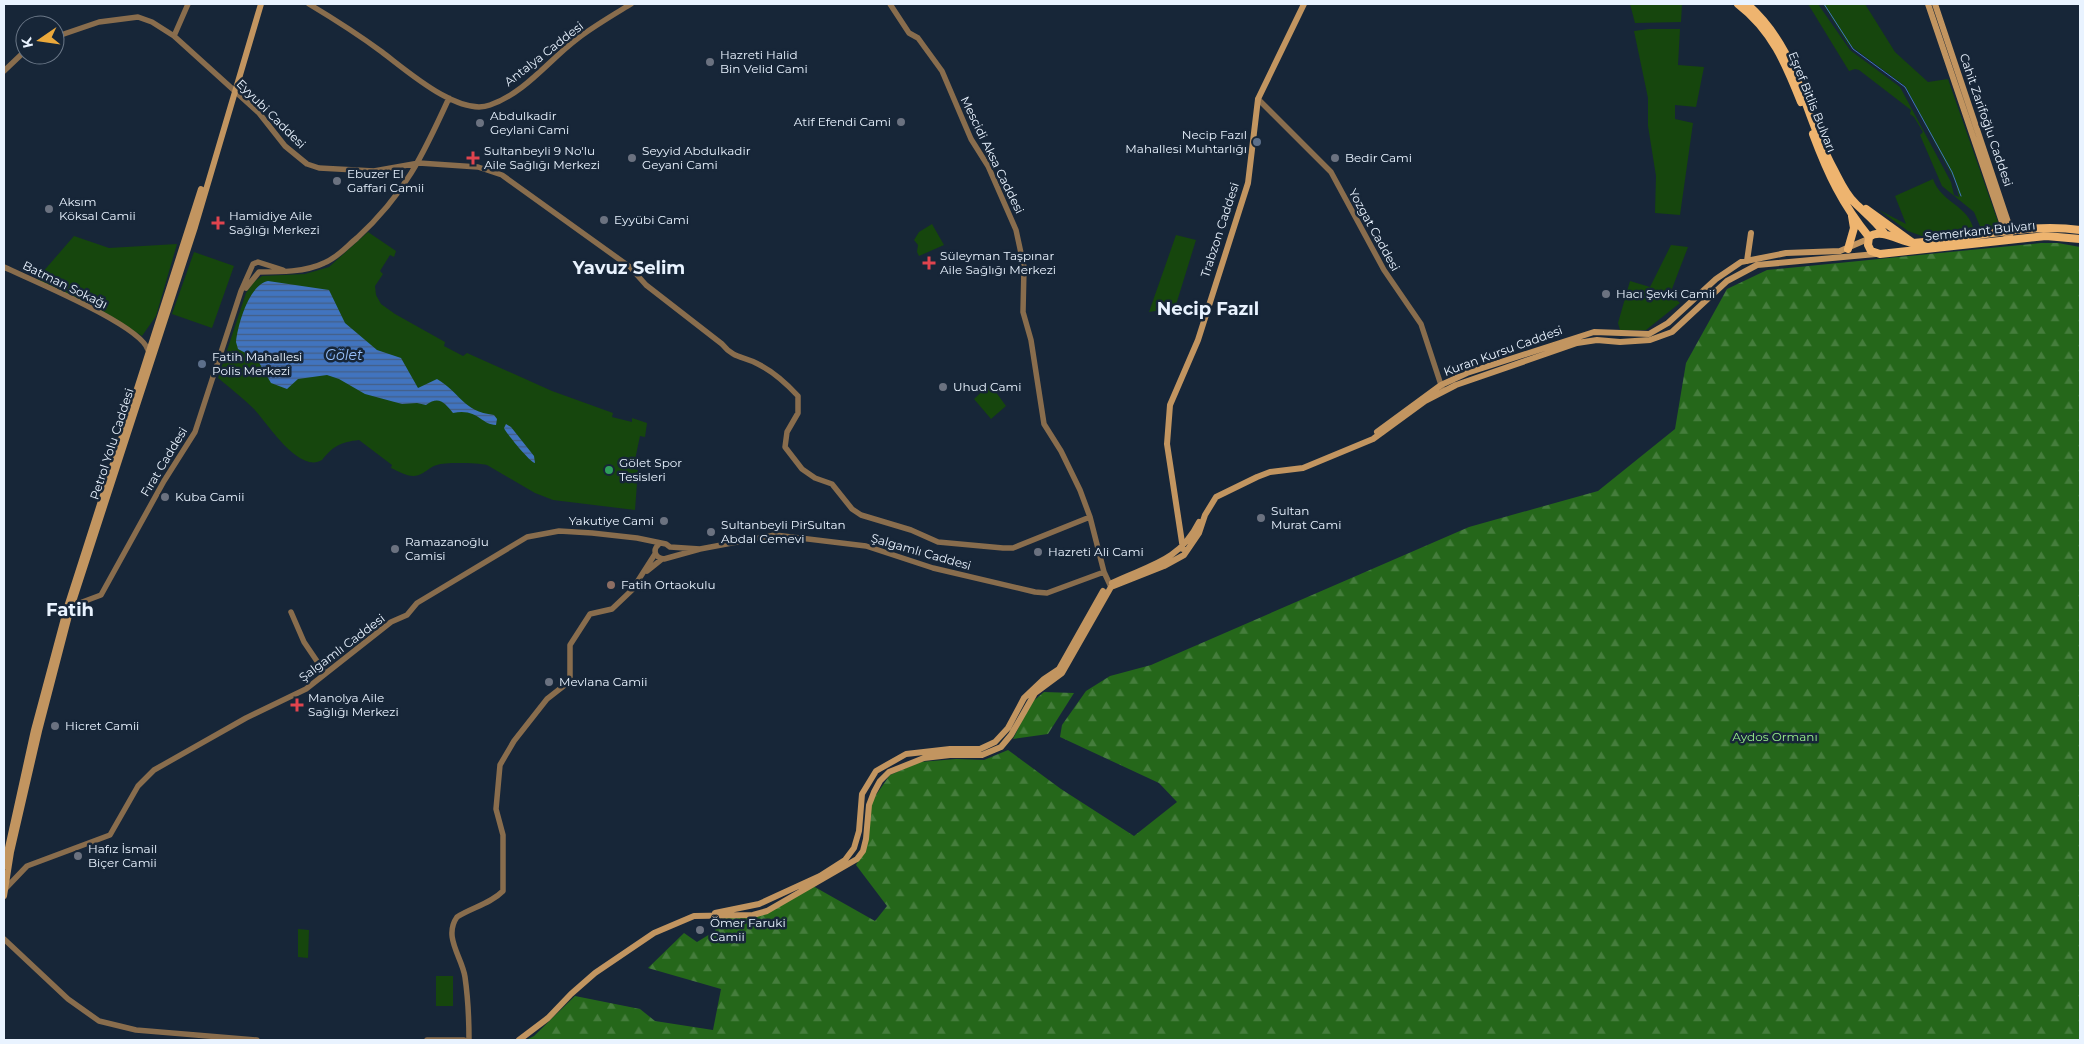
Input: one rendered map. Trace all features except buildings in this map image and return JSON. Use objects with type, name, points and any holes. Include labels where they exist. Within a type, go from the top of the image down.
[{"type":"main road","name":"Petrol Yolu Caddesi","points":[[4,896],[11,852],[69,607],[158,326],[197,210],[257,4]]},
{"type":"main road","name":"Petrol Yolu Caddesi","points":[[233,90],[261,4]]},
{"type":"main road","name":"Trabzon Caddesi","points":[[1184,551],[1167,444],[1170,405],[1198,340],[1248,183],[1258,99],[1304,4]]},
{"type":"main road","name":"Eşref Bitlis Bulvarı","points":[[1738,4],[1759,22],[1781,54],[1831,181],[1852,216],[1869,238]]},
{"type":"main road","name":"Eşref Bitlis Bulvarı","points":[[1747,4],[1770,27],[1787,53],[1829,160],[1854,203]]},
{"type":"main road","name":"Cahit Zarifoğlu Caddesi","points":[[1928,4],[1958,81]]},
{"type":"main road","name":"Cahit Zarifoğlu Caddesi","points":[[1935,4],[1969,115],[2011,231]]},
{"type":"main road","name":"Cahit Zarifoğlu Caddesi","points":[[1990,176],[2002,222],[2002,236]]},
{"type":"main road","points":[[1854,203],[1874,220],[1886,235],[1889,245],[1879,253],[1869,248],[1869,238],[1877,233],[1886,235],[1912,243],[2002,236]]},
{"type":"main road","points":[[1854,203],[1876,215],[1912,243]]},
{"type":"main road","points":[[1848,249],[1854,228],[1852,216]]},
{"type":"main road","name":"Semerkant Bulvarı","points":[[2002,236],[2011,231],[2062,228],[2080,230]]},
{"type":"main road","points":[[1747,260],[1751,233]]},
{"type":"main road","name":"Semerkant Bulvarı","points":[[1879,253],[2002,236],[2072,236],[2080,239]]},
{"type":"main road","name":"Kuran Kursu Caddesi","points":[[1111,585],[1164,566],[1184,551],[1208,503],[1222,489],[1268,469],[1303,464],[1372,436],[1442,388],[1507,359],[1564,340],[1596,332],[1649,334],[1668,323],[1716,279],[1747,260],[1786,253],[1848,249],[1869,238]]},
{"type":"main road","name":"Kuran Kursu Caddesi","points":[[1442,388],[1577,343],[1597,340],[1650,340],[1672,332],[1727,281],[1757,265],[1879,253]]},
{"type":"main road","name":"Petrol Yolu Caddesi","points":[[4,866],[34,730],[69,607],[148,350],[158,326]]},
{"type":"main road","points":[[1596,332],[1594,337],[1597,340]]},
{"type":"main road","points":[[1611,341],[1616,338],[1614,333]]},
{"type":"main road","points":[[709,915],[759,904],[811,880],[845,860],[854,848],[859,831],[862,794],[876,771],[906,754],[950,749],[980,749],[995,742],[1008,728],[1022,705],[1062,673],[1111,585]]},
{"type":"main road","points":[[519,1040],[548,1018],[595,973],[648,936],[694,916],[753,915],[767,911],[850,865],[863,850],[870,805],[874,792],[885,775],[897,767],[924,758],[950,755],[982,755],[993,752],[1001,747],[1011,735],[1022,705]]},
{"type":"street","points":[[174,36],[188,4]]},
{"type":"street","name":"Antalya Caddesi","points":[[309,4],[383,53],[404,70],[449,98],[474,108],[490,106],[527,83],[576,39],[631,4]]},
{"type":"street","name":"Mescidi Aksa Caddesi","points":[[890,4],[909,33],[918,38],[942,72],[971,139],[988,166],[1016,230],[1024,267],[1023,312],[1031,340],[1044,424],[1074,479],[1090,517],[1104,572],[1111,585]]},
{"type":"street","name":"Eyyubi Caddesi","points":[[65,34],[99,22],[136,18],[152,22],[174,36],[259,113],[285,146],[307,164],[319,168],[374,171],[419,163],[478,167],[502,175],[630,267],[646,285],[722,344],[730,354],[757,363],[784,380],[798,396],[798,413],[787,432],[785,447],[802,469],[815,478],[832,484],[852,509],[861,515],[911,530],[938,542],[1003,548],[1013,548],[1090,517]]},
{"type":"street","points":[[4,71],[15,61]]},
{"type":"street","points":[[252,266],[253,271],[259,272],[283,270],[314,267],[332,259],[393,202],[419,163],[449,98]]},
{"type":"street","name":"Yozgat Caddesi","points":[[1258,99],[1331,172],[1384,270],[1421,324],[1442,388]]},
{"type":"street","points":[[240,298],[252,266],[256,262],[283,270]]},
{"type":"street","points":[[240,298],[251,280],[263,267],[260,262]]},
{"type":"street","name":"Batman Sokağı","points":[[4,266],[102,313],[142,339]]},
{"type":"street","name":"Fırat Caddesi","points":[[69,607],[101,595],[164,480],[195,432],[240,298]]},
{"type":"street","points":[[148,350],[142,339],[153,335]]},
{"type":"street","name":"Şalgamlı Caddesi","points":[[6,888],[27,866],[110,835],[138,786],[154,770],[246,718],[306,689],[390,622],[407,615],[417,604],[527,537],[559,531],[592,533],[659,544],[664,543],[670,547],[700,549]]},
{"type":"street","name":"Şalgamlı Caddesi","points":[[665,558],[755,537],[775,535],[866,546],[934,568],[1018,590],[1047,593],[1104,572]]},
{"type":"street","points":[[643,540],[655,552],[665,558]]},
{"type":"street","points":[[646,572],[659,544]]},
{"type":"street","points":[[469,1040],[465,975],[454,948],[452,934],[457,917],[468,910],[494,901],[503,891],[503,836],[496,809],[500,765],[514,741],[547,698],[570,681],[570,645],[590,614],[612,609],[646,572],[665,558],[670,547]]},
{"type":"street","points":[[291,612],[304,642],[325,673]]},
{"type":"street","points":[[4,939],[40,970],[68,999],[99,1021],[136,1030],[257,1040]]},
{"type":"street","points":[[427,1040],[464,1040]]},
{"type":"green space","points":[[1630,4],[1682,4],[1681,22],[1635,23]]},
{"type":"green space","points":[[1808,4],[1818,4],[1850,50],[1900,87],[1951,182],[1954,195],[1959,197],[1955,181],[1905,86],[1848,44],[1823,4],[1865,4],[1895,52],[1928,82],[1948,79],[1998,222],[1994,229],[1982,231],[1974,212],[1942,186],[1920,135],[1923,132],[1910,114],[1911,110],[1859,70],[1849,71]]},
{"type":"green space","points":[[1680,29],[1678,65],[1704,67],[1696,107],[1675,105],[1675,119],[1693,123],[1680,215],[1655,213],[1656,176],[1648,126],[1648,98],[1634,31]]},
{"type":"green space","points":[[1933,179],[1942,194],[1967,215],[1974,231],[1922,236],[1908,231],[1879,210],[1906,224],[1895,196]]},
{"type":"green space","points":[[932,224],[944,245],[919,256],[917,252],[918,245],[914,240],[919,232]]},
{"type":"green space","points":[[368,232],[396,251],[394,257],[390,255],[380,271],[383,274],[375,286],[376,295],[381,304],[395,314],[445,342],[444,346],[463,356],[467,353],[552,391],[613,413],[612,417],[632,422],[632,418],[647,423],[645,437],[640,436],[633,469],[638,470],[635,510],[553,500],[535,493],[483,464],[441,464],[433,466],[419,475],[407,475],[391,468],[392,465],[359,440],[338,446],[330,451],[322,460],[313,462],[304,460],[284,445],[254,409],[218,378],[246,293],[254,282],[262,276],[305,274],[329,267]]},
{"type":"green space","points":[[1176,235],[1196,240],[1175,308],[1149,312]]},
{"type":"green space","points":[[74,236],[109,248],[177,244],[156,316],[142,336],[96,307],[35,281]]},
{"type":"green space","name":"Aydos Ormanı","points":[[2041,243],[2058,243],[2080,247],[2080,1040],[526,1040],[534,1036],[575,996],[640,1009],[655,1021],[713,1030],[721,989],[648,968],[684,933],[697,942],[715,931],[718,919],[756,916],[813,886],[875,921],[887,906],[856,865],[862,854],[871,802],[890,775],[920,762],[956,759],[984,760],[1008,750],[1061,789],[1134,836],[1177,802],[1159,783],[1060,737],[1062,725],[1086,691],[1110,676],[1151,665],[1469,527],[1598,491],[1675,429],[1686,363],[1727,289],[1767,270]]},
{"type":"green space","points":[[1671,245],[1688,247],[1670,294],[1680,303],[1646,330],[1620,330],[1618,323],[1630,281],[1650,287]]},
{"type":"green space","points":[[194,252],[234,266],[212,328],[172,314]]},
{"type":"green space","points":[[990,384],[1006,406],[991,419],[974,399]]},
{"type":"green space","points":[[1044,692],[1074,693],[1048,734],[1013,739],[1031,703]]},
{"type":"green space","points":[[298,929],[309,930],[308,958],[298,957]]},
{"type":"green space","points":[[436,976],[453,976],[453,1006],[436,1006]]},
{"type":"water","name":"Gölet","points":[[268,281],[329,290],[345,323],[377,350],[401,358],[418,388],[437,379],[468,406],[483,413],[494,415],[497,419],[496,425],[468,413],[453,413],[444,403],[438,400],[426,405],[417,403],[402,404],[365,394],[339,379],[327,375],[298,379],[287,389],[271,383],[257,359],[238,349],[236,342],[239,325],[250,297],[261,284]]},
{"type":"water","points":[[506,424],[511,427],[534,456],[535,463],[509,435],[504,428]]},
{"type":"waterway","points":[[1824,4],[1853,49],[1905,87],[1952,172],[1961,196]]},
{"type":"place","name":"Hazreti Halid Bin Velid Cami","points":[[710,62]]},
{"type":"place","name":"Atif Efendi Cami","points":[[901,122]]},
{"type":"place","name":"Abdulkadir Geylani Cami","points":[[480,123]]},
{"type":"place","name":"Necip Fazıl Mahallesi Muhtarlığı","points":[[1257,142]]},
{"type":"place","name":"Sultanbeyli 9 No'lu Aile Sağlığı Merkezi","points":[[473,158]]},
{"type":"place","name":"Seyyid Abdulkadir Geyani Cami","points":[[632,158]]},
{"type":"place","name":"Bedir Cami","points":[[1335,158]]},
{"type":"place","name":"Ebuzer El Gaffari Camii","points":[[337,181]]},
{"type":"place","name":"Aksım Köksal Camii","points":[[49,209]]},
{"type":"place","name":"Eyyübi Cami","points":[[604,220]]},
{"type":"place","name":"Hamidiye Aile Sağlığı Merkezi","points":[[218,223]]},
{"type":"place","name":"Süleyman Taşpınar Aile Sağlığı Merkezi","points":[[929,263]]},
{"type":"place","name":"Hacı Şevki Camii","points":[[1606,294]]},
{"type":"place","name":"Fatih Mahallesi Polis Merkezi","points":[[202,364]]},
{"type":"place","name":"Uhud Cami","points":[[943,387]]},
{"type":"place","name":"Gölet Spor Tesisleri","points":[[609,470]]},
{"type":"place","name":"Kuba Camii","points":[[165,497]]},
{"type":"place","name":"Sultan Murat Cami","points":[[1261,518]]},
{"type":"place","name":"Yakutiye Cami","points":[[664,521]]},
{"type":"place","name":"Sultanbeyli PirSultan Abdal Cemevi","points":[[711,532]]},
{"type":"place","name":"Ramazanoğlu Camisi","points":[[395,549]]},
{"type":"place","name":"Hazreti Ali Cami","points":[[1038,552]]},
{"type":"place","name":"Fatih Ortaokulu","points":[[611,585]]},
{"type":"place","name":"Mevlana Camii","points":[[549,682]]},
{"type":"place","name":"Manolya Aile Sağlığı Merkezi","points":[[297,705]]},
{"type":"place","name":"Hicret Camii","points":[[55,726]]},
{"type":"place","name":"Hafız İsmail Biçer Camii","points":[[78,856]]},
{"type":"place","name":"Ömer Faruki Camii","points":[[700,930]]},
{"type":"district","name":"Yavuz Selim","points":[[629,268]]},
{"type":"district","name":"Necip Fazıl","points":[[1208,309]]},
{"type":"district","name":"Fatih","points":[[70,610]]}]
